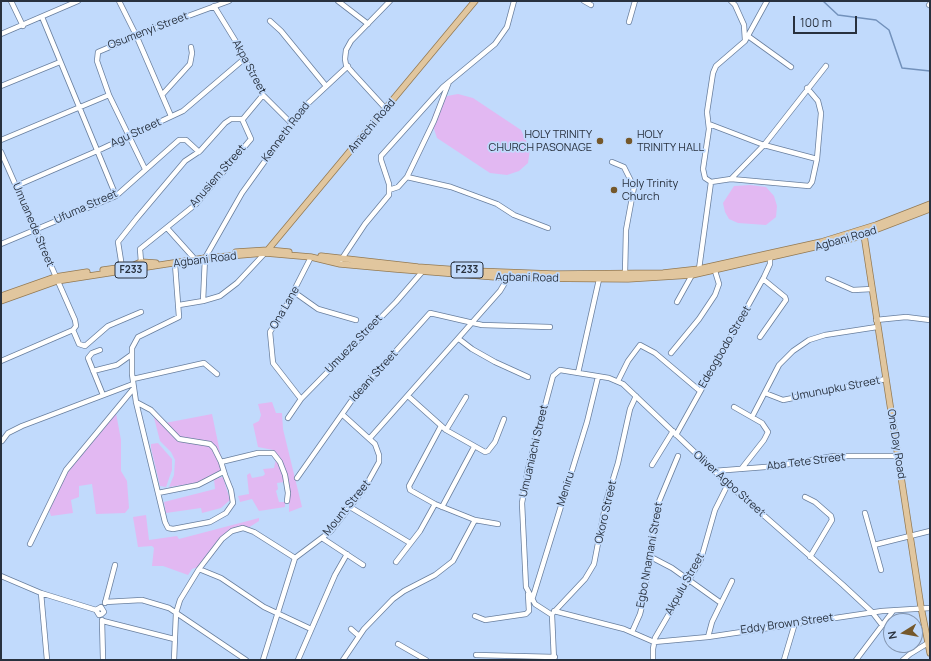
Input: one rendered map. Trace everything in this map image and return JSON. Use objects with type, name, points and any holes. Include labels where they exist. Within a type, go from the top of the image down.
[{"type":"main road","name":"Amechi Road","points":[[266,251],[475,1]]},
{"type":"main road","name":"Agbani Road","points":[[1,296],[56,279],[141,262],[151,263],[193,257],[266,251],[341,261],[418,268],[600,276],[663,273],[699,269],[864,232],[930,204]]},
{"type":"main road","name":"Agbani Road","points":[[266,251],[422,272],[507,278],[692,275],[828,245],[930,209]]},
{"type":"main road","name":"One Day Road","points":[[864,232],[877,327],[921,607],[930,653]]},
{"type":"main road","name":"Agbani Road","points":[[1,301],[56,279],[175,264],[206,257]]},
{"type":"street","points":[[11,1],[22,26]]},
{"type":"street","points":[[1,34],[42,17],[67,3],[78,1]]},
{"type":"street","points":[[119,1],[136,35],[171,116]]},
{"type":"street","name":"Osumenyi Street","points":[[145,169],[109,95],[97,61],[98,52],[136,35],[229,1]]},
{"type":"street","points":[[338,1],[368,24]]},
{"type":"street","points":[[386,109],[348,66],[345,58],[351,41],[390,1]]},
{"type":"street","points":[[341,261],[365,224],[386,199],[389,190],[381,156],[420,111],[450,81],[498,40],[507,27],[514,1]]},
{"type":"street","points":[[584,1],[591,5]]},
{"type":"street","points":[[629,22],[635,1]]},
{"type":"street","points":[[731,1],[735,5],[744,25],[745,41]]},
{"type":"street","points":[[767,1],[745,41],[716,66],[713,73],[707,112],[709,124],[703,169],[705,178],[711,182],[731,179],[808,187],[812,182],[817,159],[820,107],[815,96],[807,88]]},
{"type":"street","name":"Akpa Street","points":[[214,6],[263,96],[291,123]]},
{"type":"street","points":[[42,17],[116,196]]},
{"type":"street","points":[[270,21],[281,30],[326,86]]},
{"type":"street","points":[[748,36],[791,67]]},
{"type":"street","points":[[162,95],[190,64],[192,53],[191,47]]},
{"type":"street","name":"Agu Street","points":[[16,186],[97,151],[171,116],[202,97],[244,59]]},
{"type":"street","points":[[1,86],[60,62]]},
{"type":"street","name":"Kenneth Road","points":[[206,257],[242,193],[291,123],[306,104],[348,66]]},
{"type":"street","points":[[731,179],[764,145],[807,88],[826,66]]},
{"type":"street","points":[[389,190],[398,187],[407,177],[434,121],[450,81]]},
{"type":"street","points":[[1,140],[109,95]]},
{"type":"street","points":[[122,267],[118,241],[185,161],[199,152],[225,123],[231,119],[242,119],[263,96]]},
{"type":"street","name":"Anusiem Street","points":[[141,262],[140,250],[196,204],[251,139],[242,119]]},
{"type":"street","points":[[709,124],[764,145],[817,159]]},
{"type":"street","name":"Ufuma Street","points":[[1,244],[116,196],[145,169],[180,140],[188,142],[199,152]]},
{"type":"street","name":"Umuanede Street","points":[[1,152],[34,230],[75,320],[76,326],[73,330]]},
{"type":"street","points":[[612,162],[624,166],[634,187],[626,230],[625,274]]},
{"type":"street","points":[[407,177],[451,187],[497,204],[514,215],[548,228]]},
{"type":"street","points":[[699,269],[711,182]]},
{"type":"street","points":[[167,228],[193,257]]},
{"type":"street","points":[[179,305],[203,301],[220,296],[237,283],[266,251]]},
{"type":"street","points":[[203,301],[206,257]]},
{"type":"street","name":"Ona Lane","points":[[301,399],[275,366],[272,358],[270,342],[271,330],[294,292],[311,257]]},
{"type":"street","name":"Edeogbodo Street","points":[[652,465],[675,433],[700,391],[763,279],[770,264],[770,258]]},
{"type":"street","points":[[136,402],[151,410],[179,439],[210,444],[222,462],[223,472],[231,490],[233,503],[226,513],[210,522],[174,530],[168,528],[165,522],[136,402],[133,384],[131,355],[132,345],[136,339],[178,318],[179,305],[175,264]]},
{"type":"street","points":[[671,353],[699,319],[715,295],[719,284],[715,271]]},
{"type":"street","name":"Umueze Street","points":[[288,418],[301,399],[396,302],[422,272]]},
{"type":"street","points":[[370,438],[500,291],[511,272]]},
{"type":"street","points":[[677,302],[692,275]]},
{"type":"street","points":[[578,373],[600,276]]},
{"type":"street","points":[[760,337],[785,304],[786,300],[763,279]]},
{"type":"street","points":[[828,279],[853,290],[872,289]]},
{"type":"street","points":[[294,292],[318,309],[356,320]]},
{"type":"street","points":[[1,361],[73,330],[79,344],[85,346],[108,326],[141,312]]},
{"type":"street","name":"Ideani Street","points":[[297,478],[343,415],[352,400],[429,314],[436,314],[473,322]]},
{"type":"street","points":[[876,320],[906,317],[930,320]]},
{"type":"street","points":[[473,322],[494,326],[550,327]]},
{"type":"street","points":[[752,417],[779,364],[809,340],[825,335],[877,327]]},
{"type":"street","points":[[458,338],[489,359],[528,377]]},
{"type":"street","points":[[618,381],[628,361],[640,345],[661,358],[700,391]]},
{"type":"street","points":[[100,350],[92,353],[88,357],[103,395]]},
{"type":"street","points":[[93,371],[117,365],[131,355]]},
{"type":"street","points":[[2,442],[6,436],[16,429],[133,384],[204,363],[217,374]]},
{"type":"street","name":"Umuaniachi Street","points":[[553,613],[540,608],[528,594],[526,583],[522,511],[524,486],[553,376],[560,370],[578,373]]},
{"type":"street","name":"Oliver Agbo Street","points":[[578,373],[618,381],[636,396],[728,484],[810,557],[841,582],[872,612],[882,625]]},
{"type":"street","name":"Meniru","points":[[532,600],[587,422],[598,377]]},
{"type":"street","name":"Umunupku Street","points":[[765,393],[783,400],[886,380]]},
{"type":"street","points":[[30,544],[66,470],[133,384]]},
{"type":"street","points":[[408,396],[446,430],[485,452],[488,451],[497,438],[504,418]]},
{"type":"street","name":"Okoro Street","points":[[553,613],[582,583],[594,564],[606,502],[620,458],[622,438],[630,409],[636,396]]},
{"type":"street","points":[[446,430],[466,397]]},
{"type":"street","points":[[734,407],[762,423],[768,432],[764,440],[742,468]]},
{"type":"street","name":"Mount Street","points":[[295,558],[322,538],[336,525],[366,486],[379,462],[378,449],[370,438],[343,415]]},
{"type":"street","points":[[441,426],[410,486],[412,492],[435,504],[475,520],[498,524]]},
{"type":"street","points":[[442,507],[474,447]]},
{"type":"street","points":[[222,462],[265,452],[273,453],[277,457],[285,475],[288,494],[287,501]]},
{"type":"street","name":"Egbo Nnamani Street","points":[[632,632],[640,614],[643,602],[658,504],[678,456]]},
{"type":"street","name":"Aba Tete Street","points":[[714,471],[778,466],[834,456],[898,456]]},
{"type":"street","points":[[158,493],[198,485],[223,472]]},
{"type":"street","name":"Akpulu Street","points":[[654,640],[701,559],[715,510],[728,484]]},
{"type":"street","points":[[805,497],[815,502],[832,516],[832,520],[810,557]]},
{"type":"street","points":[[396,562],[420,531],[435,504]]},
{"type":"street","points":[[350,507],[410,543]]},
{"type":"street","points":[[865,513],[881,570]]},
{"type":"street","points":[[343,660],[359,636],[393,598],[436,575],[453,561],[475,520]]},
{"type":"street","points":[[174,660],[176,613],[180,600],[199,569],[222,539],[232,531],[243,528],[254,532],[295,558],[263,660]]},
{"type":"street","points":[[874,545],[910,534],[930,531]]},
{"type":"street","points":[[322,538],[363,565]]},
{"type":"street","points":[[298,660],[335,575],[347,554]]},
{"type":"street","points":[[651,557],[689,580],[721,603]]},
{"type":"street","points":[[101,615],[104,613],[103,608],[115,565]]},
{"type":"street","points":[[199,569],[221,578],[264,608],[311,629]]},
{"type":"street","points":[[1,576],[41,593],[96,610],[97,614],[101,615],[103,621],[103,660]]},
{"type":"street","points":[[708,637],[721,603],[732,581]]},
{"type":"street","points":[[41,593],[47,660]]},
{"type":"street","points":[[475,616],[485,620],[526,614],[528,611],[528,594]]},
{"type":"street","points":[[105,602],[142,600],[169,608],[246,660]]},
{"type":"street","points":[[96,610],[98,607],[103,608]]},
{"type":"street","name":"Eddy Brown Street","points":[[553,613],[632,632],[654,640],[708,637],[872,612],[921,607],[930,608]]},
{"type":"street","points":[[856,660],[893,611]]},
{"type":"street","points":[[476,655],[554,658],[553,613]]},
{"type":"street","points":[[103,621],[174,639]]},
{"type":"street","points":[[784,660],[795,623]]},
{"type":"street","points":[[351,629],[359,636]]},
{"type":"street","points":[[653,660],[654,640]]},
{"type":"street","points":[[903,660],[928,643]]},
{"type":"street","points":[[398,644],[426,660]]},
{"type":"shaded area","points":[[458,94],[473,98],[521,130],[530,149],[528,163],[519,171],[507,175],[490,173],[437,138],[432,123],[433,115],[438,104],[447,96]]},
{"type":"shaded area","points":[[750,185],[766,187],[774,196],[777,206],[776,217],[766,225],[738,223],[729,219],[725,212],[723,203],[734,186]]},
{"type":"shaded area","points":[[272,402],[276,413],[282,413],[283,429],[302,507],[289,512],[289,488],[286,473],[279,456],[273,450],[258,447],[253,424],[259,421],[261,415],[258,404]]},
{"type":"shaded area","points":[[116,413],[121,440],[121,471],[127,481],[129,508],[125,513],[96,514],[92,484],[79,486],[79,497],[71,500],[73,513],[51,516],[49,510],[68,469]]},
{"type":"shaded area","points":[[153,414],[180,441],[210,446],[219,461],[221,471],[197,483],[169,487],[174,475],[175,460],[171,452],[160,441]]},
{"type":"shaded area","points":[[212,414],[221,457],[211,444],[183,439],[165,423]]},
{"type":"shaded area","points":[[158,443],[172,459],[172,470],[166,487],[160,486],[151,448],[151,444]]},
{"type":"shaded area","points":[[276,459],[281,469],[284,482],[277,483],[278,489],[276,491],[279,502],[285,502],[285,507],[259,511],[252,499],[240,502],[238,496],[249,494],[247,475],[250,473],[252,478],[263,476],[265,474],[263,469],[274,468]]},
{"type":"shaded area","points":[[223,477],[230,500],[221,508],[202,513],[201,508],[166,513],[164,502],[215,489],[214,479]]},
{"type":"shaded area","points":[[146,515],[149,540],[177,536],[179,539],[259,518],[259,521],[248,528],[236,528],[219,540],[198,567],[192,569],[188,575],[163,566],[152,566],[154,548],[152,546],[138,547],[133,517]]},
{"type":"waterway","points":[[823,1],[838,15],[876,20],[889,30],[902,68],[930,71]]},
{"type":"place","name":"HOLY TRINITY CHURCH PASONAGE","points":[[600,141]]},
{"type":"place","name":"HOLY TRINITY HALL","points":[[629,141]]},
{"type":"place","name":"Holy Trinity Church","points":[[614,190]]}]
